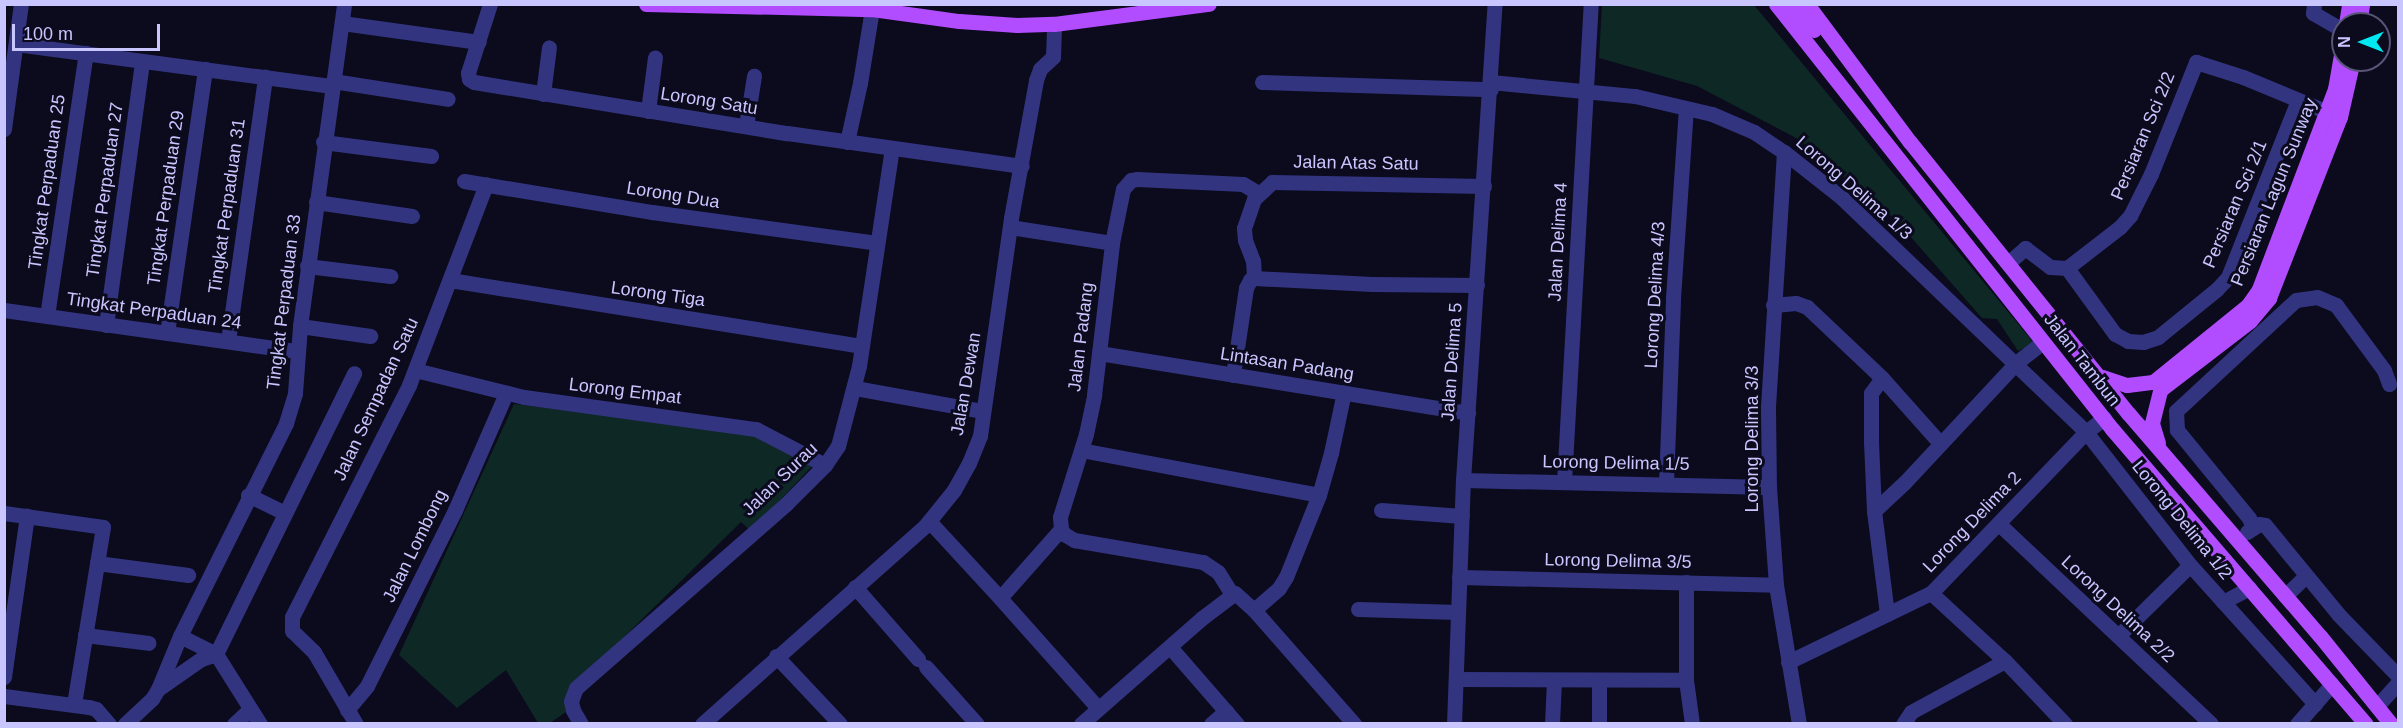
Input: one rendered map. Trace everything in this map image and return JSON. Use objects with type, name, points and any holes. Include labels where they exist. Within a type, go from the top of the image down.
[{"type":"main road","points":[[646,4],[872,9],[959,21],[1017,25],[1054,24],[1209,4]]},
{"type":"main road","name":"Jalan Tambun","points":[[1807,4],[1910,142],[2128,413],[2391,723]]},
{"type":"main road","points":[[1783,6],[1860,75]]},
{"type":"main road","name":"Jalan Tambun","points":[[1783,6],[2104,418],[2366,723]]},
{"type":"main road","name":"Persiaran Lagun Sunway","points":[[2333,114],[2338,72]]},
{"type":"main road","name":"Persiaran Lagun Sunway","points":[[2157,386],[2250,321],[2264,293],[2349,72]]},
{"type":"main road","points":[[2099,375],[2127,385],[2157,386],[2152,423],[2161,452]]},
{"type":"street","points":[[4,129],[21,4]]},
{"type":"street","name":"Tingkat Perpaduan 33","points":[[125,723],[152,699],[158,689],[180,636],[248,495],[286,423],[295,393],[297,351],[323,142],[344,4]]},
{"type":"street","name":"Lorong Satu","points":[[490,4],[468,73],[471,81],[847,142],[1022,166]]},
{"type":"street","name":"Jalan Delima 5","points":[[1454,723],[1463,480],[1495,4]]},
{"type":"street","name":"Jalan Delima 4","points":[[1564,482],[1591,4]]},
{"type":"street","points":[[2314,4],[2313,13],[2331,24]]},
{"type":"street","points":[[847,142],[860,83],[872,9]]},
{"type":"street","points":[[342,22],[479,42]]},
{"type":"street","name":"Jalan Dewan","points":[[702,723],[929,521],[954,490],[969,463],[980,436],[1010,227],[1038,75],[1054,52],[1054,24]]},
{"type":"street","points":[[16,44],[448,99]]},
{"type":"street","points":[[543,94],[549,47]]},
{"type":"street","name":"Tingkat Perpaduan 25","points":[[47,316],[86,53]]},
{"type":"street","points":[[648,111],[656,57]]},
{"type":"street","name":"Tingkat Perpaduan 27","points":[[106,324],[142,61]]},
{"type":"street","name":"Persiaran Sci 2/2","points":[[2067,268],[2120,227],[2134,208],[2196,62],[2298,100]]},
{"type":"street","name":"Tingkat Perpaduan 29","points":[[167,333],[204,69]]},
{"type":"street","points":[[747,126],[754,76]]},
{"type":"street","name":"Tingkat Perpaduan 31","points":[[228,341],[265,77]]},
{"type":"street","name":"Lorong Delima 1/3","points":[[1262,82],[1587,90],[1635,96],[1730,120],[1784,152],[1842,198],[2016,363]]},
{"type":"street","points":[[2298,100],[2333,114]]},
{"type":"street","name":"Persiaran Sci 2/1","points":[[2067,268],[2115,334],[2128,341],[2143,342],[2158,337],[2217,290],[2228,277],[2298,100]]},
{"type":"street","name":"Lorong Delima 4/3","points":[[1666,483],[1673,298],[1686,110]]},
{"type":"street","points":[[323,142],[431,156]]},
{"type":"street","name":"Jalan Surau","points":[[581,723],[573,710],[571,701],[576,688],[786,504],[825,465],[840,441],[855,388],[892,148]]},
{"type":"street","name":"Lorong Delima 3/3","points":[[1784,152],[1768,409],[1769,487],[1776,585],[1799,723]]},
{"type":"street","name":"Jalan Padang","points":[[1060,529],[1060,517],[1081,450],[1094,395],[1112,243],[1121,195],[1126,184],[1137,179],[1243,184],[1258,193]]},
{"type":"street","name":"Lorong Dua","points":[[464,181],[652,212],[877,243]]},
{"type":"street","name":"Jalan Atas Satu","points":[[1258,193],[1272,182],[1279,181],[1484,186]]},
{"type":"street","name":"Jalan Sempadan Satu","points":[[347,710],[314,652],[296,635],[290,624],[415,370],[486,184]]},
{"type":"street","points":[[1254,278],[1253,261],[1244,228],[1258,193]]},
{"type":"street","points":[[316,202],[412,216]]},
{"type":"street","points":[[1010,227],[1112,243]]},
{"type":"street","points":[[2008,263],[2025,249],[2050,267],[2067,268]]},
{"type":"street","points":[[308,266],[390,276]]},
{"type":"street","points":[[1233,375],[1246,288],[1250,280],[1254,278],[1372,284],[1477,285]]},
{"type":"street","name":"Lorong Tiga","points":[[450,280],[861,346]]},
{"type":"street","points":[[2264,293],[2286,310]]},
{"type":"street","points":[[2390,384],[2384,370],[2336,305],[2317,297],[2296,300],[2176,411],[2177,430],[2249,518],[2398,676]]},
{"type":"street","points":[[1773,305],[1796,303],[1807,307],[1882,378],[1940,442]]},
{"type":"street","name":"Tingkat Perpaduan 24","points":[[4,310],[297,351]]},
{"type":"street","points":[[300,326],[370,336]]},
{"type":"street","points":[[1874,511],[1905,482],[2016,363],[2043,342]]},
{"type":"street","name":"Lintasan Padang","points":[[1099,353],[1467,412]]},
{"type":"street","name":"Lorong Delima 1/2","points":[[2016,363],[2086,432],[2190,565],[2315,704]]},
{"type":"street","name":"Lorong Empat","points":[[415,370],[506,393],[756,429],[825,465]]},
{"type":"street","points":[[158,689],[201,659],[216,654],[354,373]]},
{"type":"street","points":[[1882,378],[1871,393],[1874,511],[1887,614]]},
{"type":"street","points":[[855,388],[983,411]]},
{"type":"street","points":[[1254,610],[1279,588],[1286,577],[1319,495],[1344,392]]},
{"type":"street","name":"Jalan Lombong","points":[[347,710],[367,686],[455,510],[506,393]]},
{"type":"street","name":"Lorong Delima 2","points":[[1788,662],[1931,592],[2086,432],[2104,418]]},
{"type":"street","points":[[1081,450],[1319,495]]},
{"type":"street","name":"Lorong Delima 1/5","points":[[1463,480],[1769,487]]},
{"type":"street","points":[[248,495],[285,513]]},
{"type":"street","points":[[1381,510],[1462,516]]},
{"type":"street","points":[[4,513],[103,527],[74,705]]},
{"type":"street","points":[[4,677],[27,516]]},
{"type":"street","points":[[929,521],[1098,708]]},
{"type":"street","name":"Lorong Delima 2/2","points":[[1999,524],[2211,723]]},
{"type":"street","points":[[2236,540],[2260,528]]},
{"type":"street","points":[[1000,598],[1060,529],[1074,540],[1203,562],[1218,572],[1226,598]]},
{"type":"street","points":[[97,563],[188,575]]},
{"type":"street","points":[[2118,636],[2190,565]]},
{"type":"street","points":[[2284,596],[2306,576]]},
{"type":"street","name":"Lorong Delima 3/5","points":[[1460,577],[1776,585]]},
{"type":"street","points":[[1686,582],[1686,680],[1692,723]]},
{"type":"street","points":[[855,587],[977,723]]},
{"type":"street","points":[[2223,602],[2249,588]]},
{"type":"street","points":[[1931,592],[2005,660],[2065,723]]},
{"type":"street","points":[[1081,723],[1226,598],[1240,596],[1354,723]]},
{"type":"street","points":[[1358,609],[1458,612]]},
{"type":"street","points":[[85,635],[149,643]]},
{"type":"street","points":[[180,636],[216,654],[260,723]]},
{"type":"street","points":[[1170,647],[1238,723]]},
{"type":"street","points":[[776,656],[840,723]]},
{"type":"street","points":[[1903,723],[1911,712],[2005,660]]},
{"type":"street","points":[[1456,679],[1686,680]]},
{"type":"street","points":[[1552,723],[1554,680]]},
{"type":"street","points":[[1599,680],[1599,723]]},
{"type":"street","points":[[2377,706],[2398,683]]},
{"type":"street","points":[[2297,723],[2332,684]]},
{"type":"street","points":[[4,696],[96,709],[109,723]]},
{"type":"street","points":[[234,723],[250,709]]},
{"type":"street","points":[[347,710],[356,723]]},
{"type":"street","points":[[1211,723],[1226,711]]},
{"type":"green space","points":[[1602,5],[1754,5],[2034,343],[2018,351],[1997,319],[1982,318],[1895,219],[1798,139],[1697,86],[1599,58]]},
{"type":"green space","points":[[514,404],[732,431],[768,440],[814,464],[751,531],[741,522],[569,691],[566,712],[550,723],[538,723],[506,670],[457,708],[399,655]]}]
